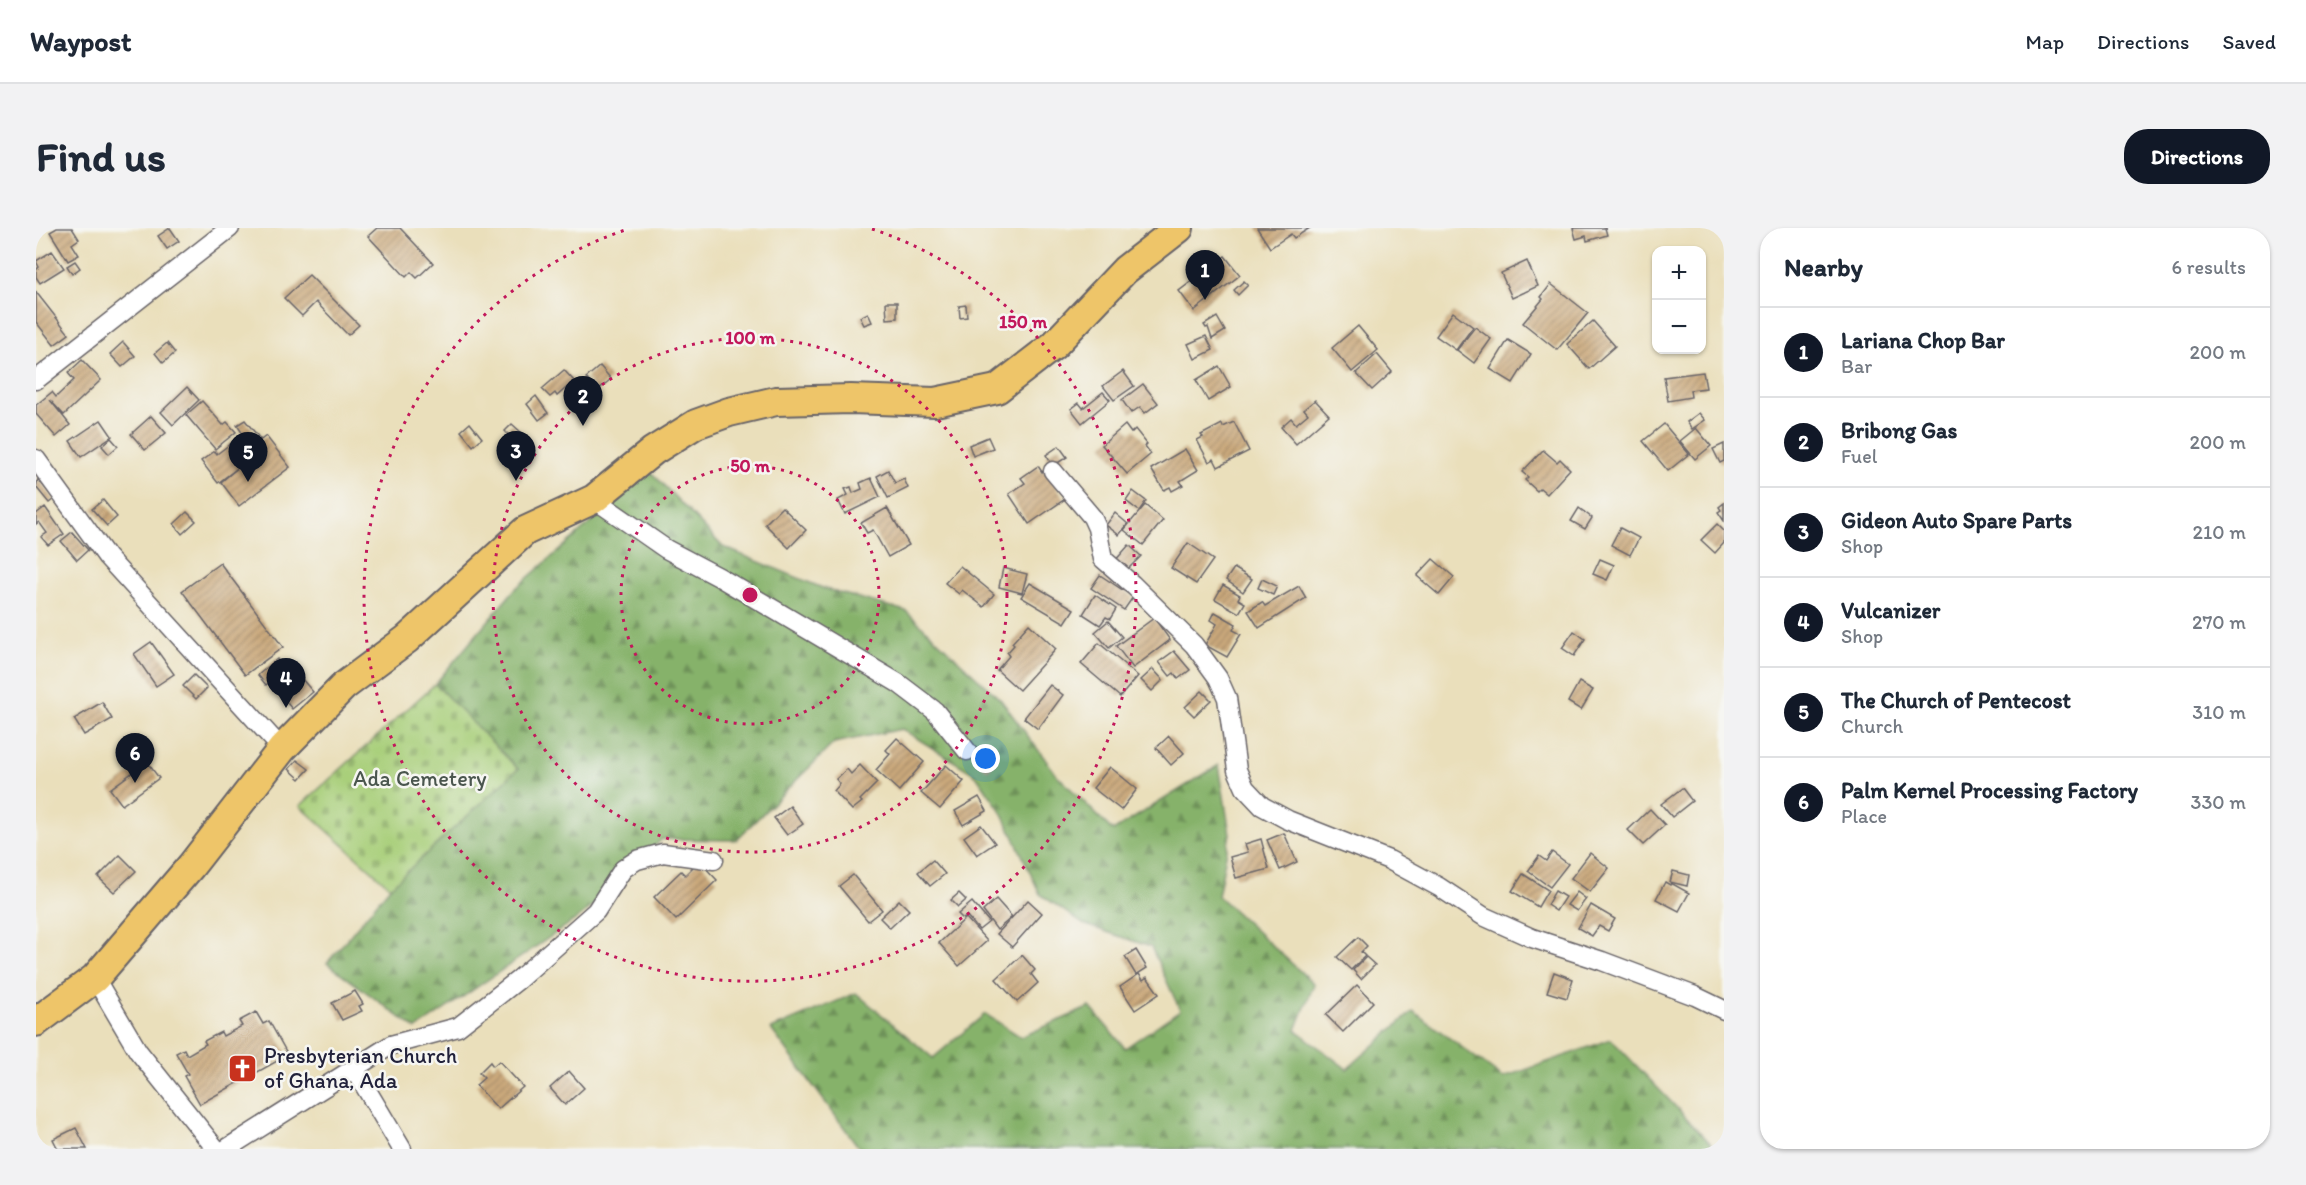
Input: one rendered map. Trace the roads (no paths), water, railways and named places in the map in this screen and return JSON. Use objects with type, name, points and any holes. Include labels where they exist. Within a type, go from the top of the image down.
[{"type":"main road","points":[[36,1022],[95,978],[191,866],[282,749],[344,686],[407,639],[525,531],[594,499],[652,451],[696,424],[729,412],[776,401],[851,399],[935,402],[997,388],[1054,345],[1125,270],[1179,228]]},
{"type":"street","points":[[36,380],[230,228]]},
{"type":"street","points":[[36,459],[106,557],[282,749]]},
{"type":"street","points":[[1053,471],[1092,517],[1097,528],[1103,559],[1194,645],[1218,678],[1227,698],[1237,770],[1245,788],[1262,806],[1288,820],[1389,860],[1439,887],[1483,916],[1532,938],[1602,961],[1695,996],[1724,1010]]},
{"type":"street","points":[[594,499],[666,549],[719,577],[898,683],[934,711],[967,751]]},
{"type":"street","points":[[226,1149],[355,1070],[391,1045],[458,1027],[518,980],[596,911],[623,869],[637,860],[663,853],[714,860]]},
{"type":"street","points":[[95,978],[138,1051],[216,1149]]},
{"type":"street","points":[[355,1070],[402,1149]]},
{"type":"place","name":"Lariana Chop Bar","points":[[1205,300]]},
{"type":"place","name":"Bribong Gas","points":[[583,426]]},
{"type":"place","name":"Gideon Auto Spare Parts","points":[[516,481]]},
{"type":"place","name":"The Church of Pentecost","points":[[248,482]]},
{"type":"place","name":"Vulcanizer","points":[[286,708]]},
{"type":"place","name":"Palm Kernel Processing Factory","points":[[135,783]]},
{"type":"place","name":"Presbyterian Church of Ghana, Ada","points":[[243,1068]]},
{"type":"park label","name":"Ada Cemetery","points":[[420,778]]}]
